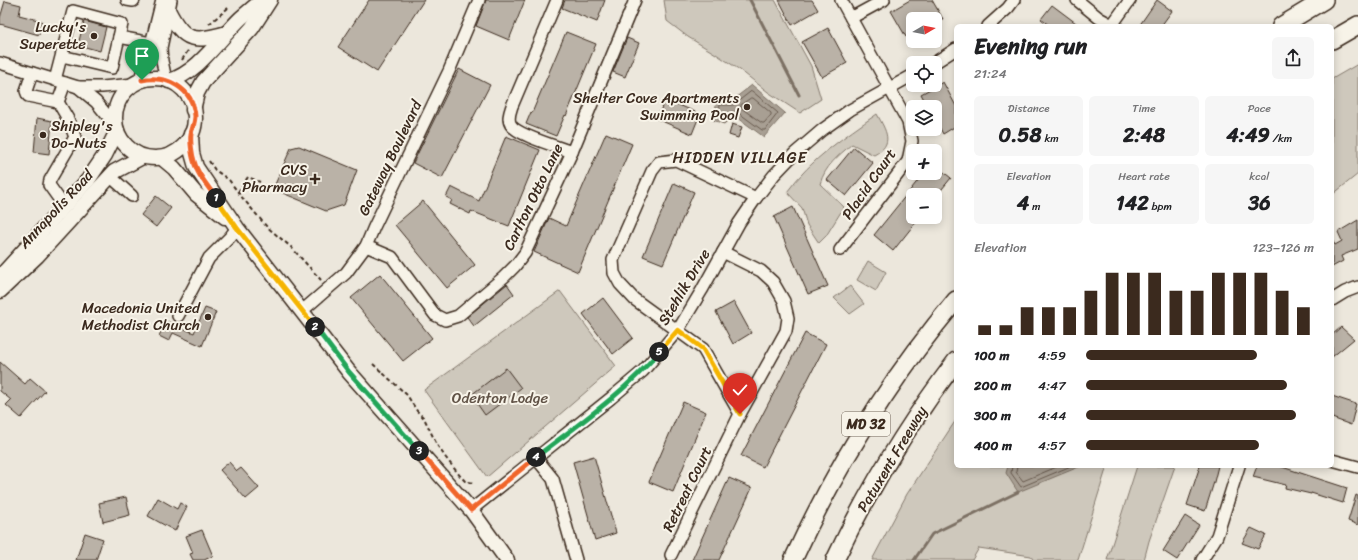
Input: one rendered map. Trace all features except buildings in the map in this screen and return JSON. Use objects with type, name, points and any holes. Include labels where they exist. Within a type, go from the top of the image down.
[{"type":"highway","points":[[1284,24],[1324,0]]},
{"type":"highway","points":[[1334,39],[1358,25]]},
{"type":"highway","name":"MD 32","points":[[794,560],[810,522],[839,468],[873,413],[905,365],[954,303]]},
{"type":"highway","name":"Patuxent Freeway","points":[[835,560],[873,486],[937,386],[954,364]]},
{"type":"main road","points":[[168,80],[181,88],[192,103],[195,116],[191,134],[181,148],[172,155],[152,159],[142,157],[130,150],[121,141],[116,128],[114,118],[117,104],[124,92],[137,82],[151,78],[168,80],[179,78],[190,71],[242,18],[262,0]]},
{"type":"main road","points":[[193,110],[197,93],[202,82],[252,28],[270,0]]},
{"type":"main road","points":[[167,3],[176,26],[188,36],[207,39],[227,33]]},
{"type":"main road","name":"Annapolis Road","points":[[0,277],[88,180],[105,155],[116,128]]},
{"type":"main road","points":[[191,134],[192,153],[196,167],[237,228],[349,372],[471,510],[507,560]]},
{"type":"main road","name":"Annapolis Road","points":[[0,291],[37,256],[114,172],[142,157]]},
{"type":"main road","points":[[162,158],[174,168],[196,194],[237,228]]},
{"type":"street","points":[[128,0],[133,2],[134,0]]},
{"type":"street","name":"Gateway Boulevard","points":[[302,311],[346,273],[366,246],[449,70],[479,0]]},
{"type":"street","points":[[557,0],[515,99],[509,117],[511,125],[520,133],[572,152]]},
{"type":"street","name":"Carlton Otto Lane","points":[[366,246],[392,257],[435,315],[444,320],[458,316],[504,277],[525,253],[572,152],[635,0]]},
{"type":"street","name":"Placid Court","points":[[840,250],[908,161],[912,141],[908,122],[841,0]]},
{"type":"street","points":[[851,18],[884,0]]},
{"type":"street","points":[[990,24],[1014,0]]},
{"type":"street","points":[[1077,0],[1110,24]]},
{"type":"street","points":[[1113,24],[1130,0]]},
{"type":"street","points":[[0,63],[78,87],[102,88],[137,82],[167,3]]},
{"type":"street","points":[[167,3],[161,48],[162,61],[168,80]]},
{"type":"street","points":[[62,56],[112,68],[122,24],[74,11],[62,56],[58,102],[68,119],[75,137],[50,180],[49,185],[64,206]]},
{"type":"street","points":[[119,37],[151,43]]},
{"type":"street","points":[[942,58],[954,50]]},
{"type":"street","points":[[32,73],[26,91],[28,96],[58,102]]},
{"type":"street","name":"Stehlik Drive","points":[[471,510],[643,371],[678,330],[739,223],[756,198],[774,175],[794,154],[822,130],[850,110],[906,79]]},
{"type":"street","points":[[78,87],[96,102],[116,128]]},
{"type":"street","points":[[740,414],[703,349],[634,299],[620,284],[614,273],[613,260],[652,171],[659,162],[676,160],[756,198]]},
{"type":"street","points":[[110,176],[132,196]]},
{"type":"street","points":[[178,316],[209,258],[230,238],[237,228]]},
{"type":"street","name":"Retreat Court","points":[[671,555],[740,414],[786,331],[788,318],[784,301],[773,282],[761,271],[723,252]]},
{"type":"street","points":[[1334,299],[1345,292],[1358,287]]},
{"type":"street","points":[[536,458],[553,480],[576,560]]},
{"type":"street","points":[[1334,461],[1358,467]]},
{"type":"street","points":[[1202,560],[1217,536],[1238,468]]},
{"type":"path","points":[[209,161],[215,170],[229,180],[267,226],[291,247],[322,281]]},
{"type":"path","points":[[238,192],[248,177],[260,182]]},
{"type":"path","points":[[373,364],[407,395],[417,411],[424,418],[437,445],[446,458],[465,481],[473,483]]},
{"type":"green space","points":[[664,0],[775,0],[811,66],[821,99],[800,113],[768,92],[740,70],[688,37],[667,21]]},
{"type":"green space","points":[[1358,64],[1358,174],[1334,193],[1334,78]]},
{"type":"green space","points":[[877,114],[887,137],[887,142],[881,151],[874,155],[852,144],[833,162],[822,178],[820,184],[844,207],[826,236],[819,243],[807,225],[802,208],[787,192],[796,180],[817,159],[840,140]]},
{"type":"green space","points":[[868,261],[886,272],[876,291],[857,280]]},
{"type":"green space","points":[[850,286],[864,304],[850,314],[834,298]]},
{"type":"green space","name":"Odenton Lodge","points":[[560,291],[616,366],[487,477],[424,390]]},
{"type":"green space","points":[[954,423],[954,468],[1106,468],[1078,560],[1033,560],[1031,556],[979,548],[972,560],[872,560],[907,494]]},
{"type":"green space","points":[[1136,468],[1174,468],[1144,560],[1107,560]]},
{"type":"water","name":"Shelter Cove Apartments Swimming Pool","points":[[752,85],[785,113],[764,137],[734,115],[724,124],[713,120],[717,101],[731,101]]},
{"type":"water","points":[[1007,468],[1076,468],[1018,492],[1006,473]]},
{"type":"waterway","points":[[750,0],[799,95]]},
{"type":"waterway","points":[[914,560],[932,534],[1018,492]]},
{"type":"place","name":"Lucky's Superette","points":[[94,36]]},
{"type":"place","name":"Shelter Cove Apartments Swimming Pool","points":[[747,107]]},
{"type":"place","name":"Shipley's Do-Nuts","points":[[43,135]]},
{"type":"place","name":"CVS Pharmacy","points":[[315,179]]},
{"type":"place","name":"Macedonia United Methodist Church","points":[[208,317]]},
{"type":"district","name":"HIDDEN VILLAGE","points":[[740,157]]},
{"type":"route","points":[[142,80],[159,78],[169,81],[181,88],[187,95],[192,103],[195,116],[191,134],[194,163],[237,228],[258,253],[349,372],[471,510],[643,371],[678,330],[703,349],[740,414]]}]
